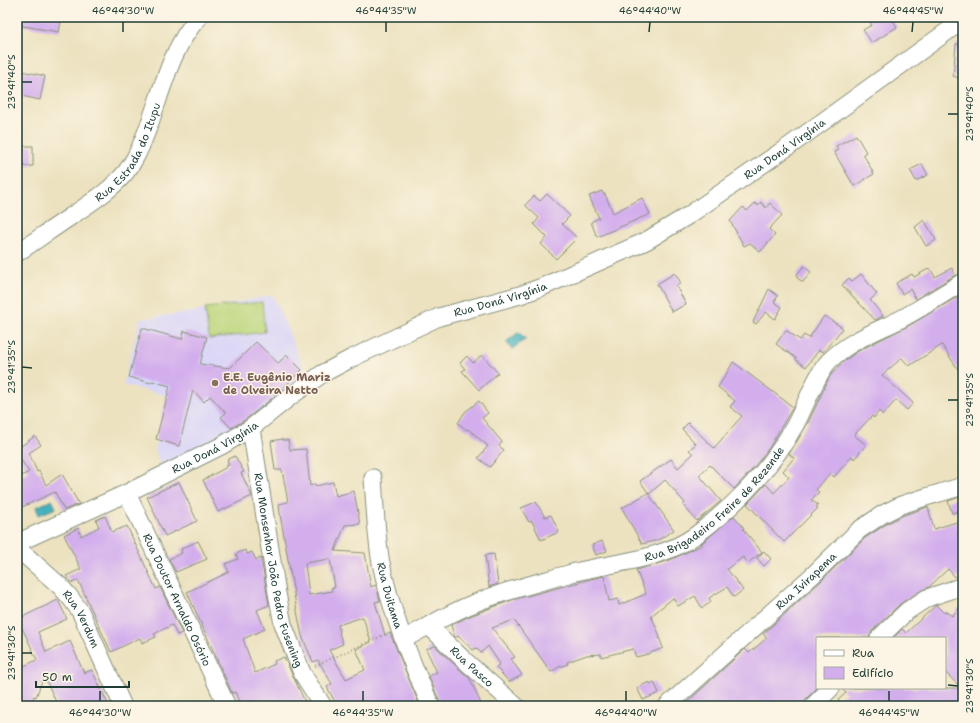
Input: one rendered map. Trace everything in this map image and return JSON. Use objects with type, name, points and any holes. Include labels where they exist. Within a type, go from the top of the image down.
[{"type":"street","name":"Rua Estrada do Itupu","points":[[17,253],[102,194],[118,181],[134,159],[147,132],[172,61],[191,25],[199,17]]},
{"type":"street","name":"Rua Doná Virgínia","points":[[17,543],[127,493],[221,446],[251,428],[291,396],[322,374],[352,358],[439,317],[520,295],[542,287],[646,241],[689,215],[792,144],[963,20]]},
{"type":"street","name":"Rua Brigadeiro Freire de Rezende","points":[[402,634],[429,626],[474,603],[570,574],[644,558],[680,545],[728,509],[764,473],[786,443],[828,362],[859,338],[904,317],[963,282]]},
{"type":"street","name":"Rua Monsenhor João Pedro Fusening","points":[[251,428],[283,624],[302,672],[323,706]]},
{"type":"street","name":"Rua Duitama","points":[[373,478],[376,532],[381,563],[391,604],[431,706]]},
{"type":"street","name":"Rua Ivirapema","points":[[667,706],[814,574],[859,530],[882,514],[901,505],[963,486]]},
{"type":"street","name":"Rua Doutor Arnaldo Osório","points":[[127,493],[227,706]]},
{"type":"street","name":"Rua Verdum","points":[[17,548],[59,585],[80,611],[123,706]]},
{"type":"street","points":[[880,637],[907,610],[927,598],[961,588]]},
{"type":"street","name":"Rua Pasco","points":[[429,626],[462,659],[516,706]]},
{"type":"street","points":[[814,706],[830,689]]},
{"type":"path","points":[[302,672],[402,634]]},
{"type":"shaded area","name":"E.E. Eugênio Mariz de Olveira Netto","points":[[273,295],[309,381],[226,442],[162,473],[155,448],[169,396],[123,385],[140,319],[186,313]]},
{"type":"green space","points":[[262,302],[265,332],[209,339],[205,308]]},
{"type":"water","points":[[519,332],[526,339],[512,349],[506,342]]},
{"type":"water","points":[[52,500],[56,508],[39,515],[36,507]]},
{"type":"building","points":[[17,17],[62,17],[59,32],[17,25]]},
{"type":"building","points":[[867,17],[891,17],[897,27],[872,43],[863,30],[872,25]]},
{"type":"building","points":[[956,44],[963,44],[963,79],[953,76]]},
{"type":"building","points":[[17,70],[45,76],[40,100],[17,95]]},
{"type":"building","points":[[856,135],[866,152],[863,154],[874,174],[854,186],[834,152],[838,150],[836,146]]},
{"type":"building","points":[[17,146],[33,146],[33,166],[17,166]]},
{"type":"building","points":[[922,164],[928,175],[916,181],[910,170]]},
{"type":"building","points":[[602,191],[603,194],[605,194],[613,213],[642,198],[650,214],[597,237],[591,222],[599,218],[589,196]]},
{"type":"building","points":[[547,194],[570,216],[562,224],[577,238],[556,259],[541,244],[547,237],[534,224],[539,218],[525,205],[534,196],[540,201]]},
{"type":"building","points":[[761,202],[766,208],[770,203],[782,215],[769,229],[775,235],[760,252],[750,243],[744,246],[730,221],[743,207],[747,211],[755,203],[758,206]]},
{"type":"building","points":[[924,220],[936,240],[926,246],[915,227]]},
{"type":"building","points":[[804,266],[811,272],[803,282],[797,278],[797,274]]},
{"type":"building","points":[[930,268],[935,277],[952,268],[955,275],[916,299],[910,289],[902,294],[896,283],[912,274],[914,277]]},
{"type":"building","points":[[675,273],[681,283],[676,286],[686,304],[672,312],[657,284]]},
{"type":"building","points":[[861,274],[877,294],[870,300],[883,316],[875,320],[842,285],[849,278],[852,281]]},
{"type":"building","points":[[769,289],[778,296],[774,302],[782,307],[775,319],[766,312],[756,324],[753,322]]},
{"type":"building","points":[[962,294],[963,377],[942,345],[909,366],[902,358],[882,375],[913,403],[907,410],[896,400],[883,415],[879,411],[874,418],[872,416],[854,435],[866,445],[854,459],[852,456],[834,477],[830,473],[816,490],[819,492],[811,500],[818,505],[816,507],[818,508],[784,542],[747,504],[766,484],[774,493],[789,477],[783,471],[794,458],[789,454],[808,423],[830,376],[843,362],[858,351],[910,325]]},
{"type":"building","points":[[824,316],[843,328],[823,352],[819,350],[806,367],[776,344],[786,330],[800,340],[804,335],[809,338]]},
{"type":"building","points":[[142,328],[182,339],[184,331],[207,337],[200,364],[230,368],[256,342],[278,363],[287,355],[302,370],[271,399],[245,420],[231,428],[221,417],[226,413],[210,396],[204,402],[193,390],[179,446],[156,439],[170,386],[129,377]]},
{"type":"building","points":[[482,355],[498,373],[479,390],[462,371],[465,369],[460,363],[467,356],[473,363]]},
{"type":"building","points":[[733,362],[793,407],[769,448],[751,471],[734,489],[710,465],[699,475],[721,501],[697,521],[683,505],[685,503],[665,480],[649,494],[640,481],[671,459],[678,468],[693,454],[689,450],[696,444],[682,429],[688,423],[714,448],[742,416],[730,407],[735,401],[718,387]]},
{"type":"building","points":[[479,401],[488,413],[482,418],[502,442],[499,446],[504,450],[490,467],[478,458],[488,446],[468,429],[467,430],[458,423],[465,412]]},
{"type":"building","points":[[35,436],[41,445],[29,453],[37,472],[39,471],[46,485],[62,474],[79,504],[64,510],[55,492],[20,508],[17,501],[17,478],[29,472],[17,454],[17,449]]},
{"type":"building","points":[[283,439],[288,440],[290,450],[306,449],[310,486],[333,482],[336,496],[354,491],[360,524],[345,525],[335,551],[365,553],[371,587],[376,585],[380,601],[375,602],[385,635],[390,633],[420,706],[337,706],[327,687],[332,684],[318,660],[313,662],[302,636],[280,514],[279,504],[288,502],[282,470],[275,470],[271,441]],"holes":[[[330,559],[335,587],[331,588],[332,591],[309,595],[305,563]],[[363,617],[371,642],[356,649],[365,670],[346,679],[329,650],[343,644],[338,625]]]},
{"type":"building","points":[[235,456],[244,472],[241,473],[252,496],[218,512],[203,480],[227,467],[226,466],[229,465],[227,460]]},
{"type":"building","points":[[179,482],[197,521],[165,536],[147,497]]},
{"type":"building","points":[[648,493],[674,530],[658,540],[642,544],[622,508]]},
{"type":"building","points":[[963,496],[963,510],[952,513],[948,501]]},
{"type":"building","points":[[536,502],[545,517],[551,515],[559,532],[541,540],[532,521],[529,522],[521,508]]},
{"type":"building","points":[[928,507],[934,529],[963,520],[963,532],[958,534],[963,550],[963,576],[956,578],[948,569],[929,587],[900,604],[872,631],[869,637],[816,637],[816,689],[806,699],[803,706],[683,706],[745,649],[749,653],[767,638],[763,634],[865,538],[888,523],[904,515]]},
{"type":"building","points":[[105,516],[112,532],[127,526],[156,589],[160,587],[182,633],[177,635],[172,625],[154,634],[156,637],[142,643],[140,638],[111,652],[78,580],[72,583],[66,576],[81,569],[64,535],[78,528],[81,536],[99,527],[96,520]]},
{"type":"building","points":[[734,516],[762,552],[748,563],[743,557],[727,569],[743,590],[734,597],[727,587],[709,598],[711,602],[702,608],[695,596],[678,606],[673,598],[651,616],[660,636],[659,637],[663,648],[636,657],[633,649],[601,657],[601,654],[587,655],[567,662],[568,664],[551,672],[514,620],[492,628],[515,657],[511,659],[522,675],[509,682],[496,667],[500,664],[488,646],[481,653],[476,648],[473,650],[458,636],[455,638],[451,625],[470,616],[512,600],[604,576],[609,601],[618,599],[619,605],[646,594],[636,570],[670,560],[702,545],[702,543]]},
{"type":"building","points":[[198,541],[207,559],[176,572],[169,559],[182,553],[181,549]]},
{"type":"building","points":[[602,541],[607,551],[596,555],[592,545]]},
{"type":"building","points":[[245,550],[247,554],[252,552],[256,560],[261,558],[269,605],[257,610],[265,629],[243,639],[255,673],[275,664],[274,661],[284,657],[307,706],[241,706],[235,692],[232,693],[187,592],[229,572],[225,564],[238,559],[236,554]]},
{"type":"building","points":[[764,551],[771,559],[764,566],[757,558]]},
{"type":"building","points":[[494,554],[498,584],[489,587],[485,555]]},
{"type":"building","points":[[58,600],[67,619],[38,632],[46,652],[70,641],[84,673],[92,670],[109,706],[58,706],[44,676],[36,697],[34,696],[31,706],[17,706],[17,669],[37,660],[18,619]]},
{"type":"building","points":[[963,604],[963,706],[843,706],[838,700],[846,693],[842,689],[961,688],[946,673],[946,637],[894,637],[902,629],[906,633],[936,605],[944,613],[945,611],[952,616]]},
{"type":"building","points":[[435,646],[470,679],[482,706],[441,706],[429,676],[437,672],[426,649]]},
{"type":"building","points":[[649,682],[650,684],[654,682],[659,693],[643,700],[637,688]]},
{"type":"place","name":"E.E. Eugênio Mariz de Olveira Netto","points":[[215,383]]}]
